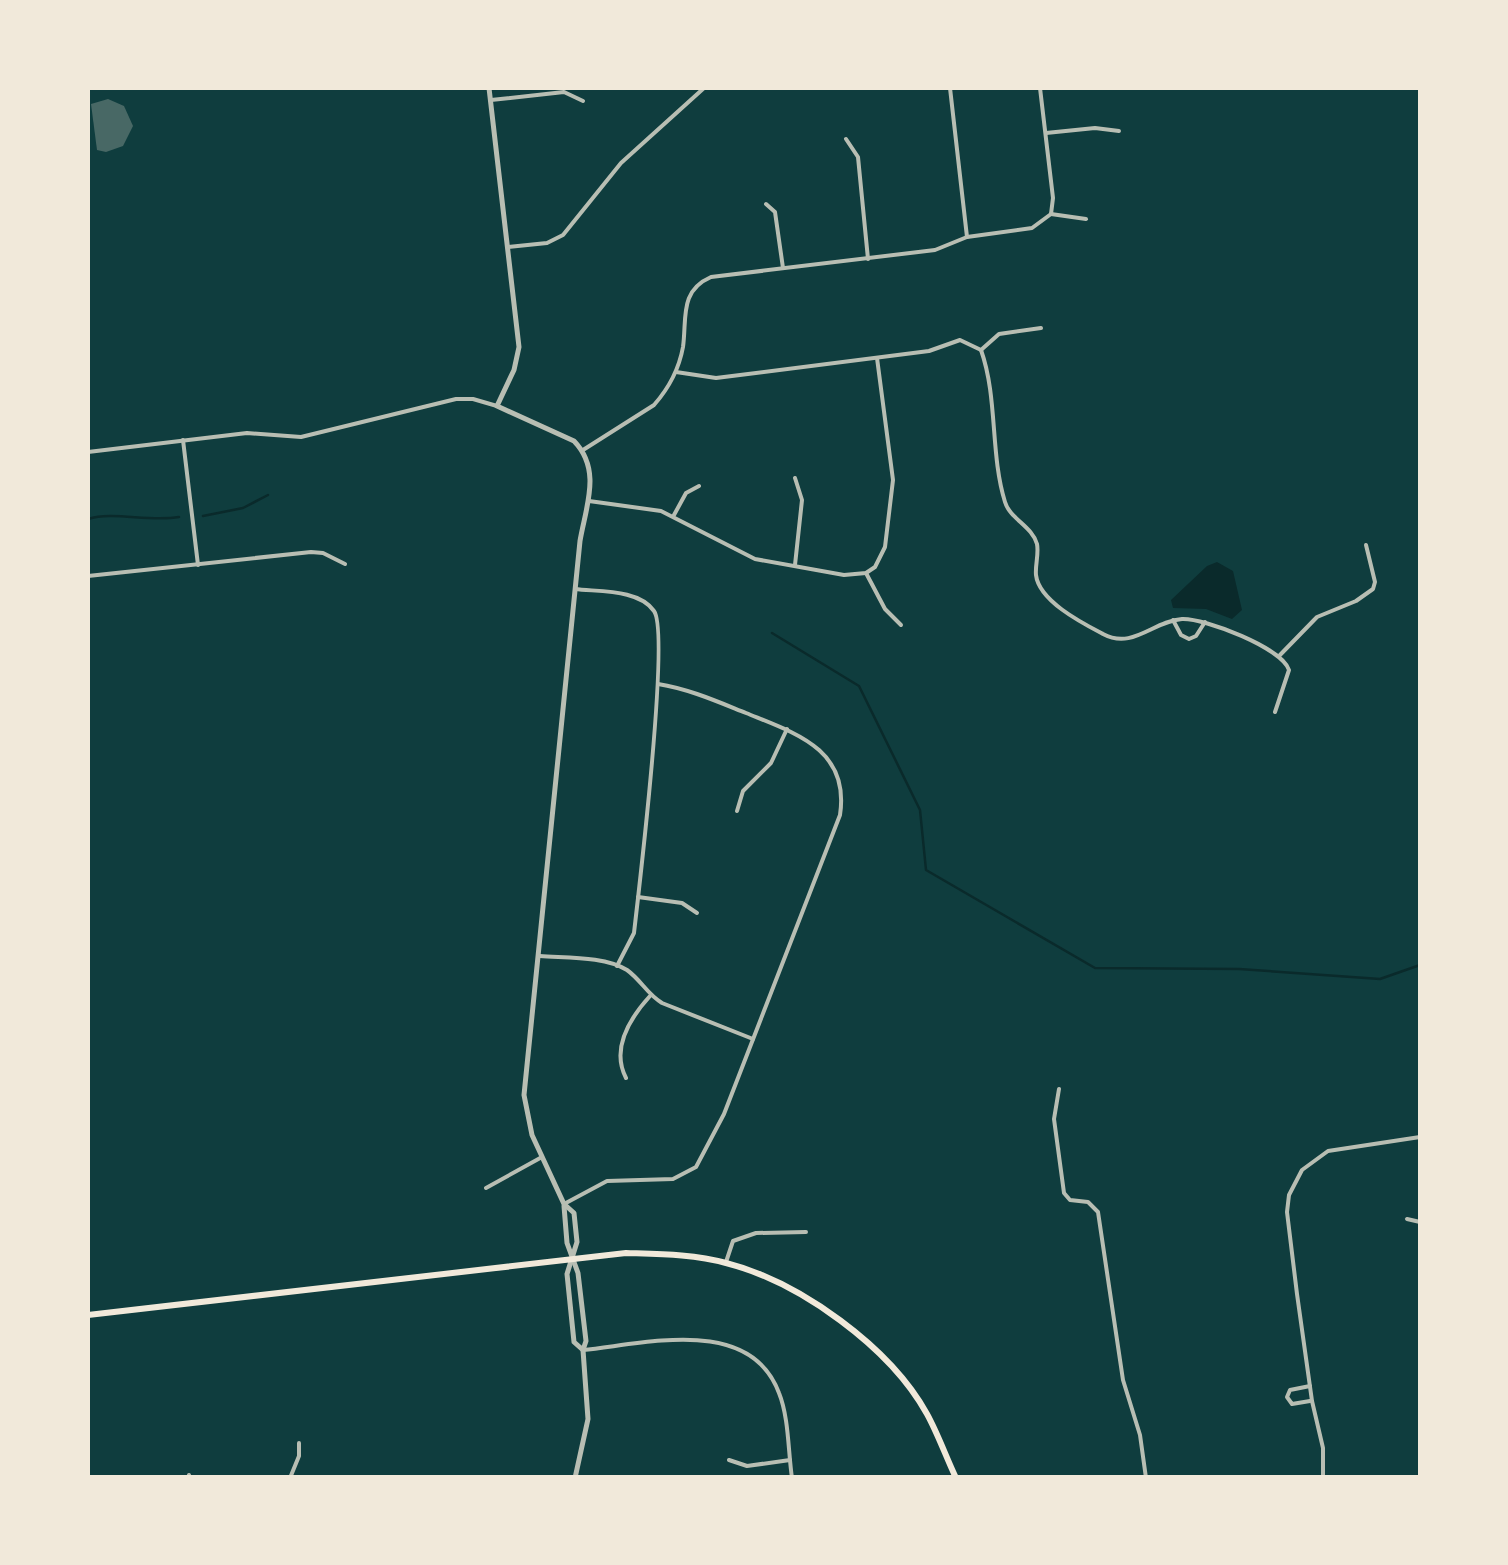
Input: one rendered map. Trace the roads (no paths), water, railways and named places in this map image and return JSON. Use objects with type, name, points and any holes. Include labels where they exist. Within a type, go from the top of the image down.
[{"type":"main road","points":[[88,1315],[626,1253],[726,1262],[785,1286],[864,1339],[926,1412],[956,1478]]},
{"type":"street","points":[[489,88],[519,347],[514,370],[497,406]]},
{"type":"street","points":[[508,247],[547,243],[563,236],[621,162],[704,88]]},
{"type":"street","points":[[950,88],[967,237]]},
{"type":"street","points":[[1040,88],[1053,198],[1051,214]]},
{"type":"street","points":[[490,100],[564,92],[583,101]]},
{"type":"street","points":[[1046,133],[1119,130]]},
{"type":"street","points":[[846,139],[858,157],[868,260]]},
{"type":"street","points":[[766,204],[776,216],[783,268]]},
{"type":"street","points":[[583,450],[654,404],[676,372],[683,346],[686,303],[699,282],[935,250],[967,237],[1032,228],[1051,214],[1086,219]]},
{"type":"street","points":[[982,350],[999,334],[1041,328]]},
{"type":"street","points":[[676,372],[716,378],[928,351],[960,340],[982,350]]},
{"type":"street","points":[[982,350],[1005,504],[1035,539],[1036,575],[1043,592],[1117,640],[1134,638],[1173,620],[1205,621],[1280,656],[1288,670],[1276,712]]},
{"type":"street","points":[[588,501],[674,515],[710,538],[755,559],[844,575],[866,573],[875,566],[885,546],[892,480],[877,358]]},
{"type":"street","points":[[88,452],[247,433],[301,437],[456,399],[497,406],[560,432],[583,450],[591,478],[575,589],[524,1096],[528,1121],[564,1204],[574,1213],[577,1242],[567,1274],[574,1342],[583,1350],[696,1340],[736,1347],[762,1366],[779,1390],[792,1478]]},
{"type":"street","points":[[183,440],[198,565]]},
{"type":"street","points":[[795,478],[802,500],[796,565]]},
{"type":"street","points":[[674,515],[686,493],[699,486]]},
{"type":"street","points":[[1280,656],[1317,617],[1373,590],[1366,545]]},
{"type":"street","points":[[88,576],[311,552],[322,552],[345,564]]},
{"type":"street","points":[[866,573],[885,609],[901,626]]},
{"type":"street","points":[[575,589],[638,598],[654,610],[660,627],[634,933],[617,966]]},
{"type":"street","points":[[1173,620],[1180,634],[1189,639],[1196,636],[1205,621]]},
{"type":"street","points":[[564,1204],[607,1181],[673,1179],[696,1167],[724,1114],[840,815],[841,795],[833,767],[810,742],[687,689],[658,684]]},
{"type":"street","points":[[736,811],[743,792],[772,763],[786,729]]},
{"type":"street","points":[[638,897],[682,903],[697,913]]},
{"type":"street","points":[[539,956],[617,966],[632,974],[650,996],[753,1040]]},
{"type":"street","points":[[626,1078],[620,1059],[625,1034],[635,1012],[650,996]]},
{"type":"street","points":[[1060,1089],[1054,1120],[1063,1188],[1070,1200],[1088,1202],[1098,1212],[1123,1380],[1140,1435],[1146,1478]]},
{"type":"street","points":[[1323,1478],[1323,1448],[1312,1401],[1287,1212],[1289,1195],[1296,1178],[1323,1154],[1338,1148],[1420,1137]]},
{"type":"street","points":[[486,1188],[542,1157]]},
{"type":"street","points":[[1407,1218],[1420,1222]]},
{"type":"street","points":[[726,1262],[734,1242],[743,1236],[806,1232]]},
{"type":"street","points":[[572,1258],[578,1274],[586,1341],[583,1350],[588,1419],[575,1478]]},
{"type":"street","points":[[1310,1386],[1290,1390],[1287,1398],[1292,1404],[1312,1401]]},
{"type":"street","points":[[290,1478],[299,1456],[299,1443]]},
{"type":"street","points":[[729,1460],[747,1466],[790,1460]]},
{"type":"water","points":[[1217,562],[1233,571],[1242,610],[1232,619],[1206,609],[1173,608],[1171,600],[1207,566]]},
{"type":"waterway","points":[[203,516],[243,508],[268,495]]},
{"type":"waterway","points":[[88,519],[179,517]]},
{"type":"waterway","points":[[772,633],[859,686],[920,810],[926,870],[1095,968],[1239,969],[1380,979],[1420,965]]}]
